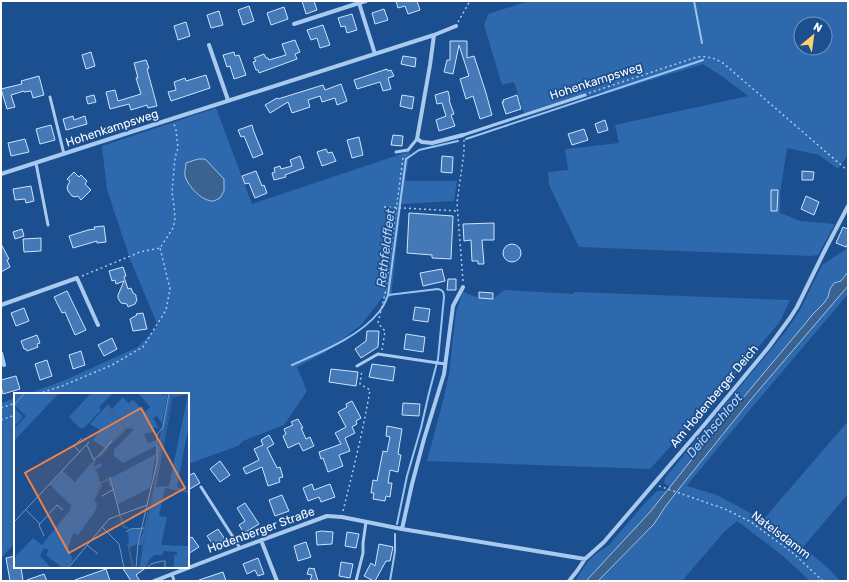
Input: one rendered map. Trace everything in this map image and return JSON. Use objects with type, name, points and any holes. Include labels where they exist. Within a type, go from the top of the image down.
[{"type":"street","points":[[294,24],[366,1]]},
{"type":"street","points":[[359,3],[375,54]]},
{"type":"street","name":"Hohenkampsweg","points":[[1,174],[434,35],[456,26]]},
{"type":"street","points":[[417,139],[434,35]]},
{"type":"street","points":[[209,45],[228,100]]},
{"type":"street","name":"Hohenkampsweg","points":[[417,139],[422,142],[432,143],[462,135]]},
{"type":"street","name":"Am Hodenberger Deich","points":[[569,581],[585,559],[604,542],[639,501],[763,353],[790,318],[848,206]]},
{"type":"street","points":[[1,305],[77,278],[98,324]]},
{"type":"street","points":[[402,529],[424,439],[444,374],[453,306],[463,287]]},
{"type":"street","points":[[1,353],[4,365]]},
{"type":"street","name":"Hodenberger Straße","points":[[189,568],[327,516],[342,517],[402,529],[585,559]]},
{"type":"street","points":[[261,540],[277,581]]},
{"type":"street","name":"Hodenberger Straße","points":[[154,581],[188,568]]},
{"type":"lane","name":"Hohenkampsweg","points":[[462,135],[585,95]]},
{"type":"lane","points":[[50,97],[64,154]]},
{"type":"lane","points":[[396,152],[408,150],[417,139]]},
{"type":"lane","points":[[36,163],[48,225]]},
{"type":"lane","points":[[357,366],[378,354],[445,364]]},
{"type":"lane","points":[[201,487],[240,548]]},
{"type":"lane","points":[[356,581],[363,553],[362,543],[366,522]]},
{"type":"lane","points":[[172,574],[174,581]]},
{"type":"path","points":[[456,26],[470,1]]},
{"type":"path","name":"Hohenkampsweg","points":[[585,95],[698,57],[707,56],[715,58],[723,63],[848,171]]},
{"type":"path","points":[[77,278],[140,252],[160,248],[173,228],[175,219],[172,192],[175,158],[178,148],[176,130],[172,119]]},
{"type":"path","points":[[462,135],[464,152],[457,202],[463,287]]},
{"type":"path","points":[[382,354],[385,331],[378,323],[385,294],[404,158],[408,150]]},
{"type":"path","points":[[384,207],[458,211]]},
{"type":"path","points":[[41,393],[112,365],[143,347],[166,310],[170,289],[160,248]]},
{"type":"path","points":[[342,517],[356,462],[370,390],[360,384],[364,362]]},
{"type":"path","points":[[1,408],[14,402]]},
{"type":"path","points":[[1,420],[14,415]]},
{"type":"path","name":"Natelsdamm","points":[[666,488],[725,509],[751,522],[794,554],[823,581]]},
{"type":"shaded area","points":[[529,1],[848,1],[848,155],[838,169],[819,155],[787,148],[780,193],[780,213],[800,221],[835,224],[818,255],[811,256],[579,247],[549,185],[548,172],[568,170],[565,149],[619,143],[615,125],[748,96],[703,64],[605,94],[604,91],[525,117],[514,82],[502,85],[484,25],[488,14]]},
{"type":"shaded area","points":[[216,108],[252,204],[410,151],[405,181],[457,181],[454,201],[401,204],[391,297],[382,298],[361,325],[326,352],[297,367],[307,391],[284,425],[243,441],[238,446],[189,464],[189,393],[30,393],[63,381],[138,347],[158,326],[130,259],[107,190],[102,146]]},
{"type":"shaded area","points":[[198,159],[205,159],[224,179],[224,191],[220,198],[214,201],[209,201],[196,193],[185,176],[186,163]]},
{"type":"shaded area","points":[[848,246],[848,272],[841,281],[834,283],[824,303],[812,315],[670,487],[664,483],[665,478],[786,331],[800,310],[822,265],[846,249]]},
{"type":"shaded area","points":[[848,272],[848,286],[753,397],[682,485],[654,524],[598,581],[586,581],[650,512],[701,448],[812,315],[824,303],[834,283],[841,281]]},
{"type":"shaded area","points":[[848,286],[848,294],[687,486],[717,495],[763,520],[848,421],[848,494],[803,547],[828,568],[840,581],[810,581],[783,556],[737,521],[724,532],[682,581],[598,581],[654,524],[682,485],[753,397]]},
{"type":"shaded area","points":[[504,290],[573,294],[575,292],[790,300],[779,323],[710,403],[650,469],[427,461],[449,374],[456,312],[463,292],[479,298],[494,299]]},
{"type":"shaded area","points":[[14,398],[14,544],[2,557],[1,572],[1,403]]},
{"type":"shaded area","points":[[657,491],[667,491],[650,512],[586,581],[575,581],[593,556],[609,545]]},
{"type":"building","points":[[302,1],[314,1],[317,10],[306,14]]},
{"type":"building","points":[[396,1],[417,1],[420,10],[408,14],[405,6],[398,8]]},
{"type":"building","points":[[249,6],[254,21],[243,25],[238,10]]},
{"type":"building","points":[[284,7],[288,19],[271,25],[267,13]]},
{"type":"building","points":[[384,9],[388,20],[375,24],[372,13]]},
{"type":"building","points":[[219,11],[223,25],[211,28],[207,15]]},
{"type":"building","points":[[352,14],[357,30],[347,33],[345,26],[341,27],[338,18]]},
{"type":"building","points":[[186,22],[190,36],[178,40],[174,26]]},
{"type":"building","points":[[323,25],[330,45],[320,48],[317,38],[311,40],[307,30]]},
{"type":"building","points":[[295,40],[300,52],[295,54],[297,59],[259,73],[258,70],[256,70],[253,62],[256,61],[254,58],[264,54],[269,60],[286,55],[282,44]]},
{"type":"building","points":[[450,41],[467,41],[467,58],[474,56],[492,115],[480,119],[473,96],[466,99],[460,79],[469,76],[459,45],[453,74],[444,72],[447,60],[450,60]]},
{"type":"building","points":[[91,52],[95,66],[86,69],[82,55]]},
{"type":"building","points":[[234,52],[235,56],[239,55],[246,75],[234,79],[230,66],[227,67],[223,55]]},
{"type":"building","points":[[403,56],[416,58],[415,67],[401,64]]},
{"type":"building","points":[[146,60],[157,106],[148,108],[147,105],[131,110],[129,104],[110,109],[106,92],[115,90],[118,101],[141,94],[136,78],[138,78],[134,63]]},
{"type":"building","points":[[387,69],[388,71],[391,70],[394,76],[388,78],[391,89],[383,91],[380,82],[357,89],[354,80]]},
{"type":"building","points":[[206,75],[210,88],[171,101],[168,92],[176,90],[174,82],[185,78],[186,81]]},
{"type":"building","points":[[39,76],[44,95],[33,98],[31,91],[24,91],[11,95],[15,107],[7,109],[1,89],[22,84],[21,81]]},
{"type":"building","points":[[341,84],[347,101],[337,105],[335,98],[322,102],[320,96],[308,100],[310,107],[292,113],[288,102],[270,113],[265,105],[277,98],[278,99],[323,85],[325,90]]},
{"type":"building","points":[[448,91],[449,100],[454,114],[451,115],[455,126],[439,131],[436,120],[446,116],[442,103],[437,104],[435,95]]},
{"type":"building","points":[[94,95],[96,102],[88,104],[86,97]]},
{"type":"building","points":[[402,95],[414,97],[412,109],[400,106]]},
{"type":"building","points":[[517,95],[521,109],[506,114],[502,102],[504,102],[503,100]]},
{"type":"building","points":[[73,116],[74,120],[85,116],[87,124],[66,130],[63,119]]},
{"type":"building","points":[[605,120],[608,130],[598,133],[595,124]]},
{"type":"building","points":[[51,125],[55,140],[40,144],[36,129]]},
{"type":"building","points":[[252,125],[263,154],[253,158],[244,136],[241,137],[238,130]]},
{"type":"building","points":[[584,129],[588,140],[572,145],[568,134]]},
{"type":"building","points":[[393,135],[403,136],[402,146],[391,145]]},
{"type":"building","points":[[359,137],[363,155],[352,158],[347,140]]},
{"type":"building","points":[[25,139],[29,152],[11,156],[8,143]]},
{"type":"building","points":[[326,149],[328,153],[332,152],[336,161],[322,166],[317,152]]},
{"type":"building","points":[[300,156],[304,168],[285,175],[286,177],[274,180],[272,173],[275,172],[274,168],[280,166],[281,169],[292,166],[290,160]]},
{"type":"building","points":[[442,156],[453,157],[452,173],[441,172]]},
{"type":"building","points":[[256,171],[262,186],[264,185],[267,193],[255,198],[249,183],[245,184],[242,176]]},
{"type":"building","points":[[802,171],[814,172],[813,180],[802,180]]},
{"type":"building","points":[[74,172],[79,177],[81,175],[87,181],[85,184],[91,190],[81,200],[78,196],[72,196],[67,187],[70,181],[67,179]]},
{"type":"building","points":[[31,186],[34,201],[26,203],[25,199],[15,200],[13,189]]},
{"type":"building","points":[[771,190],[778,190],[777,211],[771,211]]},
{"type":"building","points":[[806,196],[819,202],[814,215],[801,209]]},
{"type":"building","points":[[409,213],[453,216],[451,259],[432,258],[432,255],[407,253]]},
{"type":"building","points":[[494,223],[494,240],[482,240],[484,264],[478,264],[478,261],[472,261],[471,240],[464,241],[463,224]]},
{"type":"building","points":[[104,226],[106,242],[97,243],[97,241],[73,248],[69,236],[95,229],[94,227]]},
{"type":"building","points":[[843,227],[848,229],[848,243],[846,247],[836,243]]},
{"type":"building","points":[[22,229],[24,236],[15,239],[13,232]]},
{"type":"building","points":[[41,238],[41,251],[24,252],[23,239]]},
{"type":"building","points":[[1,244],[9,259],[7,260],[10,267],[1,272]]},
{"type":"building","points":[[512,244],[518,247],[521,253],[518,259],[512,262],[506,259],[503,253],[506,247]]},
{"type":"building","points":[[123,267],[126,276],[124,277],[128,289],[131,288],[133,293],[136,295],[137,300],[135,304],[128,307],[127,304],[121,303],[118,298],[124,281],[116,284],[115,280],[112,281],[109,271]]},
{"type":"building","points":[[442,269],[445,281],[423,286],[420,273]]},
{"type":"building","points":[[448,279],[456,279],[456,290],[447,290]]},
{"type":"building","points":[[67,291],[86,330],[75,335],[65,312],[62,313],[54,297]]},
{"type":"building","points":[[479,292],[493,293],[493,299],[479,298]]},
{"type":"building","points":[[415,307],[430,309],[428,322],[413,320]]},
{"type":"building","points":[[24,308],[29,321],[16,326],[11,313]]},
{"type":"building","points":[[143,313],[147,329],[133,331],[130,319],[137,315],[136,314]]},
{"type":"building","points":[[367,331],[379,331],[378,347],[361,358],[355,349],[366,341]]},
{"type":"building","points":[[406,334],[425,337],[423,352],[404,349]]},
{"type":"building","points":[[37,335],[40,343],[37,344],[38,347],[27,351],[24,349],[21,341]]},
{"type":"building","points":[[112,338],[117,349],[104,356],[98,345]]},
{"type":"building","points":[[81,351],[85,365],[73,369],[69,355]]},
{"type":"building","points":[[47,360],[52,376],[40,380],[35,364]]},
{"type":"building","points":[[372,364],[395,367],[393,381],[369,377]]},
{"type":"building","points":[[331,369],[358,372],[356,386],[329,382]]},
{"type":"building","points":[[16,376],[20,389],[3,394],[1,380]]},
{"type":"building","points":[[352,401],[361,418],[356,421],[357,424],[352,427],[355,433],[345,438],[350,451],[339,455],[343,466],[328,472],[319,452],[341,444],[335,433],[346,427],[338,412],[347,407],[346,404]]},
{"type":"building","points":[[403,403],[420,404],[419,416],[402,415]]},
{"type":"building","points":[[298,419],[303,428],[301,428],[306,439],[310,437],[314,446],[303,451],[299,443],[288,448],[283,436],[286,434],[284,429],[293,425],[291,422]]},
{"type":"building","points":[[387,426],[402,429],[398,454],[401,455],[398,472],[390,470],[388,483],[392,483],[390,497],[386,496],[385,501],[373,499],[374,493],[371,493],[373,480],[377,481],[383,451],[387,452],[390,437],[386,436]]},
{"type":"building","points":[[269,435],[274,444],[267,448],[277,468],[280,467],[283,477],[279,478],[280,482],[268,486],[262,467],[246,474],[243,468],[259,460],[254,449],[263,445],[261,440]]},
{"type":"building","points":[[220,461],[230,475],[220,482],[210,469]]},
{"type":"building","points":[[194,473],[200,483],[189,489],[189,476]]},
{"type":"building","points":[[312,484],[314,490],[330,484],[335,497],[321,502],[319,497],[308,501],[303,488]]},
{"type":"building","points":[[282,495],[289,511],[275,516],[269,500]]},
{"type":"building","points":[[245,503],[259,524],[244,533],[239,525],[245,521],[237,508]]},
{"type":"building","points":[[218,529],[225,539],[214,546],[207,536]]},
{"type":"building","points":[[316,532],[333,532],[332,544],[317,545]]},
{"type":"building","points":[[347,532],[359,534],[356,548],[345,546]]},
{"type":"building","points":[[192,537],[199,547],[189,553],[189,538]]},
{"type":"building","points":[[306,542],[311,557],[298,561],[294,546]]},
{"type":"building","points":[[379,544],[393,547],[390,561],[386,561],[374,581],[364,576],[371,563],[375,566]]},
{"type":"building","points":[[14,556],[14,568],[21,568],[23,581],[10,581],[6,558]]},
{"type":"building","points":[[258,558],[264,574],[258,576],[255,570],[247,574],[243,564]]},
{"type":"building","points":[[341,562],[353,564],[350,578],[339,576]]},
{"type":"building","points":[[123,568],[146,568],[136,575],[140,581],[131,581]]},
{"type":"building","points":[[309,568],[314,568],[318,581],[310,581],[312,575],[307,574]]},
{"type":"building","points":[[106,569],[110,581],[75,581],[75,580]]},
{"type":"building","points":[[223,572],[226,581],[199,581],[199,580]]},
{"type":"building","points":[[44,574],[47,581],[27,581],[27,580]]},
{"type":"waterway","name":"Rethfeldfleet","points":[[694,1],[702,43]]},
{"type":"waterway","name":"Rethfeldfleet","points":[[466,139],[703,60]]},
{"type":"waterway","name":"Rethfeldfleet","points":[[292,365],[339,343],[371,321],[380,310],[388,295],[406,159],[419,150],[458,141]]},
{"type":"waterway","name":"Rethfeldfleet","points":[[388,295],[438,289],[442,291],[444,295],[438,359],[421,428],[407,476],[397,524]]},
{"type":"waterway","name":"Rethfeldfleet","points":[[390,581],[395,551],[395,534]]},
{"type":"water label","name":"Deichschloot","points":[[714,425]]}]
